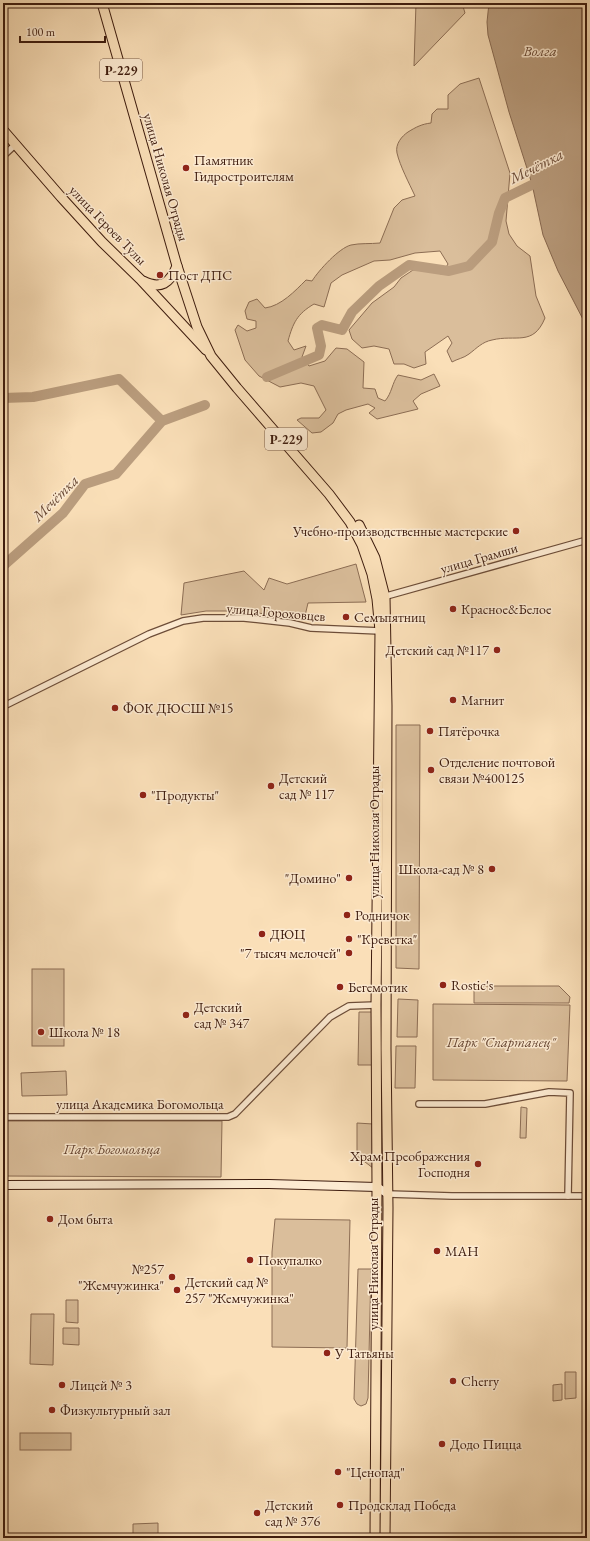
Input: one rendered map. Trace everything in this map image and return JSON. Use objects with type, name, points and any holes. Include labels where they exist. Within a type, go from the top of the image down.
[{"type":"main road","name":"улица Николая Отрады","points":[[102,3],[177,266],[193,315],[211,356],[342,510],[356,532],[365,552],[381,598],[376,1006],[377,1187],[375,1538]]},
{"type":"main road","name":"улица Героев Тулы","points":[[3,130],[102,242],[140,279],[211,356]]},
{"type":"main road","points":[[140,279],[149,284],[165,284],[172,277],[177,266]]},
{"type":"main road","name":"улица Николая Отрады","points":[[211,356],[240,386],[333,490],[359,524],[376,558],[381,598],[388,706],[386,1049],[388,1194],[385,1538]]},
{"type":"street","points":[[3,156],[16,144]]},
{"type":"street","name":"улица Грамши","points":[[381,598],[587,540]]},
{"type":"street","name":"улица Гороховцев","points":[[6,705],[149,634],[184,621],[203,618],[244,618],[311,628],[380,631]]},
{"type":"street","name":"улица Академика Богомольца","points":[[3,1117],[228,1117],[235,1114],[330,1017],[349,1006],[376,1006]]},
{"type":"street","points":[[419,1104],[485,1104],[548,1092],[570,1093],[568,1196]]},
{"type":"street","points":[[3,1185],[269,1184],[377,1187],[388,1194],[452,1196],[587,1196]]},
{"type":"green space","points":[[416,3],[462,3],[465,13],[414,66]]},
{"type":"green space","points":[[479,78],[510,173],[506,221],[509,234],[517,246],[530,256],[536,296],[545,318],[535,333],[529,336],[485,342],[467,355],[452,362],[447,351],[452,343],[448,336],[425,352],[426,364],[414,368],[404,364],[394,364],[389,349],[374,346],[362,348],[352,339],[349,330],[372,303],[394,287],[401,278],[413,270],[442,274],[448,264],[440,251],[415,253],[390,260],[374,261],[342,275],[331,283],[324,307],[314,304],[303,311],[296,320],[288,341],[294,350],[306,346],[302,357],[309,366],[325,361],[336,348],[347,349],[364,362],[363,388],[375,389],[378,398],[385,401],[398,375],[421,380],[434,374],[440,386],[421,394],[413,401],[418,409],[377,419],[369,413],[375,408],[368,404],[346,410],[338,414],[333,423],[321,432],[312,433],[297,420],[301,418],[319,418],[326,410],[314,386],[301,383],[280,387],[259,376],[245,360],[235,330],[238,325],[247,331],[256,328],[256,321],[247,319],[245,311],[249,302],[257,299],[265,308],[271,307],[282,301],[306,280],[312,281],[330,260],[346,247],[354,244],[380,243],[394,208],[402,200],[415,196],[398,158],[397,146],[401,138],[422,125],[431,123],[432,114],[437,109],[448,109],[448,95],[460,84]]},
{"type":"green space","points":[[356,564],[366,602],[308,603],[304,620],[245,611],[206,611],[181,615],[184,583],[244,571],[264,590],[269,578],[287,584]]},
{"type":"green space","points":[[396,725],[420,725],[419,969],[396,968]]},
{"type":"green space","points":[[32,969],[64,969],[64,1046],[32,1046]]},
{"type":"green space","points":[[474,986],[559,986],[570,997],[569,1003],[474,1003]]},
{"type":"green space","points":[[398,999],[418,1000],[417,1037],[397,1037]]},
{"type":"green space","name":"Парк \"Спартанец\"","points":[[433,1004],[570,1005],[567,1081],[433,1080]]},
{"type":"green space","points":[[359,1012],[373,1012],[372,1065],[358,1065]]},
{"type":"green space","points":[[396,1046],[416,1046],[415,1088],[395,1088]]},
{"type":"green space","points":[[66,1071],[67,1095],[22,1096],[21,1073]]},
{"type":"green space","points":[[521,1107],[527,1108],[526,1138],[520,1138]]},
{"type":"green space","name":"Парк Богомольца","points":[[3,1121],[222,1121],[221,1177],[3,1176]]},
{"type":"green space","points":[[357,1123],[373,1124],[373,1168],[357,1156]]},
{"type":"green space","points":[[275,1219],[350,1220],[347,1348],[272,1347],[272,1252]]},
{"type":"green space","points":[[358,1269],[371,1269],[368,1398],[366,1404],[361,1406],[357,1404],[354,1399]]},
{"type":"green space","points":[[66,1300],[78,1300],[78,1323],[66,1322]]},
{"type":"green space","points":[[31,1314],[54,1314],[53,1365],[30,1364]]},
{"type":"green space","points":[[63,1328],[79,1328],[79,1345],[63,1344]]},
{"type":"green space","points":[[565,1372],[576,1372],[576,1398],[565,1399]]},
{"type":"green space","points":[[562,1384],[562,1400],[553,1401],[553,1385]]},
{"type":"green space","points":[[20,1433],[71,1433],[71,1450],[20,1450]]},
{"type":"green space","points":[[158,1523],[158,1538],[133,1538],[133,1524]]},
{"type":"water","name":"Волга","points":[[489,3],[587,3],[587,327],[558,271],[543,235],[532,184],[509,112],[488,35],[487,22]]},
{"type":"waterway","name":"Мечётка","points":[[267,377],[319,355],[321,346],[317,328],[322,325],[342,330],[352,312],[379,286],[409,265],[449,271],[469,266],[492,242],[499,213],[505,198],[544,179]]},
{"type":"waterway","name":"Мечётка","points":[[3,398],[33,397],[119,379],[162,421]]},
{"type":"waterway","name":"Мечётка","points":[[3,566],[63,513],[85,484],[116,474],[162,421],[205,405]]},
{"type":"place","name":"Памятник Гидростроителям","points":[[186,168]]},
{"type":"place","name":"Пост ДПС","points":[[160,275]]},
{"type":"place","name":"Учебно-производственные мастерские","points":[[516,531]]},
{"type":"place","name":"Красное&Белое","points":[[453,609]]},
{"type":"place","name":"Семъпятниц","points":[[346,617]]},
{"type":"place","name":"Детский сад №117","points":[[497,650]]},
{"type":"place","name":"Магнит","points":[[453,700]]},
{"type":"place","name":"ФОК ДЮСШ №15","points":[[115,708]]},
{"type":"place","name":"Пятёрочка","points":[[430,731]]},
{"type":"place","name":"Отделение почтовой связи №400125","points":[[431,770]]},
{"type":"place","name":"Детский сад № 117","points":[[271,786]]},
{"type":"place","name":"\"Продукты\"","points":[[143,795]]},
{"type":"place","name":"Школа-сад № 8","points":[[492,869]]},
{"type":"place","name":"\"Домино\"","points":[[349,878]]},
{"type":"place","name":"Родничок","points":[[347,915]]},
{"type":"place","name":"ДЮЦ","points":[[262,934]]},
{"type":"place","name":"\"Креветка\"","points":[[349,939]]},
{"type":"place","name":"\"7 тысяч мелочей\"","points":[[349,953]]},
{"type":"place","name":"Rostic's","points":[[443,985]]},
{"type":"place","name":"Бегемотик","points":[[340,987]]},
{"type":"place","name":"Детский сад № 347","points":[[186,1015]]},
{"type":"place","name":"Школа № 18","points":[[41,1032]]},
{"type":"place","name":"Храм Преображения Господня","points":[[478,1164]]},
{"type":"place","name":"Дом быта","points":[[50,1219]]},
{"type":"place","name":"МАН","points":[[437,1251]]},
{"type":"place","name":"Покупалко","points":[[250,1260]]},
{"type":"place","name":"№257 \"Жемчужинка\"","points":[[172,1277]]},
{"type":"place","name":"Детский сад № 257 \"Жемчужинка\"","points":[[177,1290]]},
{"type":"place","name":"У Татьяны","points":[[327,1353]]},
{"type":"place","name":"Cherry","points":[[453,1381]]},
{"type":"place","name":"Лицей № 3","points":[[62,1385]]},
{"type":"place","name":"Физкультурный зал","points":[[52,1410]]},
{"type":"place","name":"Додо Пицца","points":[[442,1444]]},
{"type":"place","name":"\"Ценопад\"","points":[[338,1472]]},
{"type":"place","name":"Продсклад Победа","points":[[340,1505]]},
{"type":"place","name":"Детский сад № 376","points":[[257,1513]]}]
